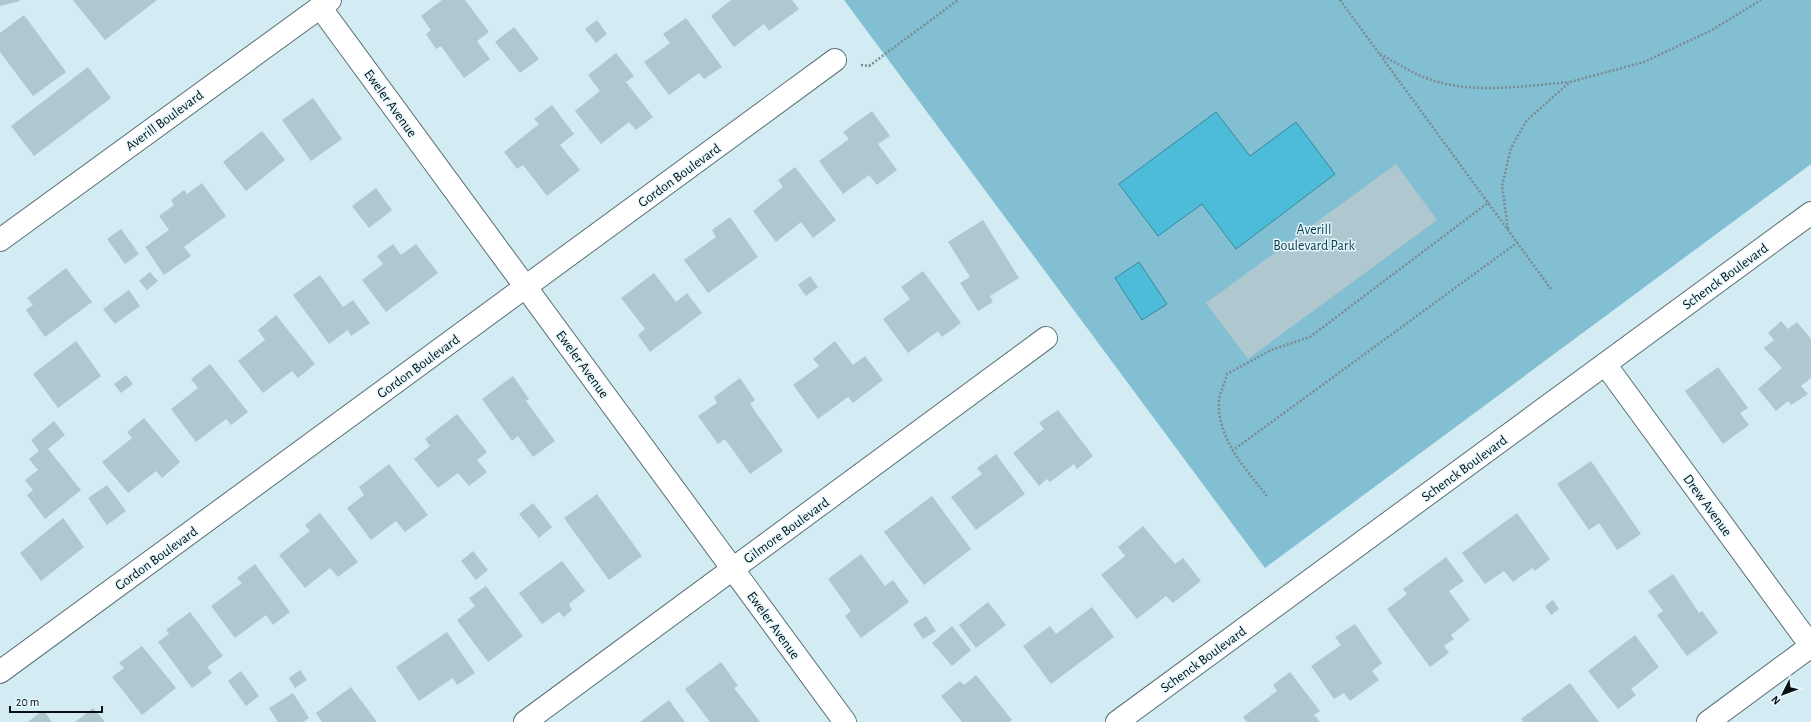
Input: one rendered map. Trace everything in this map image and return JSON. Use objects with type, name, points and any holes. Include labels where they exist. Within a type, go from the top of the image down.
[{"type":"street","name":"Averill Boulevard","points":[[0,240],[325,3]]},
{"type":"street","name":"Eweler Avenue","points":[[325,3],[526,287],[845,722]]},
{"type":"street","name":"Gordon Boulevard","points":[[0,672],[835,60]]},
{"type":"street","name":"Schenck Boulevard","points":[[1117,722],[1811,213]]},
{"type":"street","name":"Gilmore Boulevard","points":[[525,722],[1046,338]]},
{"type":"street","name":"Drew Avenue","points":[[1605,364],[1811,646]]},
{"type":"street","points":[[1708,722],[1811,646]]},
{"type":"path","points":[[835,60],[869,66],[958,0]]},
{"type":"path","points":[[1340,0],[1551,289]]},
{"type":"path","points":[[1379,53],[1426,78],[1455,87],[1514,87],[1570,82],[1644,62],[1712,30],[1760,0]]},
{"type":"path","points":[[1508,229],[1502,186],[1511,148],[1528,120],[1570,82]]},
{"type":"path","points":[[1266,496],[1232,451],[1222,428],[1219,400],[1227,374],[1271,350],[1310,337],[1488,202]]},
{"type":"path","points":[[1232,451],[1518,242]]},
{"type":"green space","name":"Averill Boulevard Park","points":[[844,0],[1811,0],[1811,164],[1265,568]]},
{"type":"shaded area","points":[[1216,112],[1250,156],[1296,122],[1335,174],[1236,249],[1202,204],[1158,236],[1119,184]]},
{"type":"shaded area","points":[[1139,262],[1167,304],[1142,320],[1115,278]]},
{"type":"building","points":[[0,0],[19,0],[20,1],[0,6]]},
{"type":"building","points":[[73,0],[157,0],[105,40]]},
{"type":"building","points":[[442,0],[465,0],[489,32],[477,41],[490,59],[464,78],[441,46],[436,49],[426,34],[431,30],[421,16]]},
{"type":"building","points":[[731,0],[792,0],[799,9],[769,31],[764,24],[734,47],[711,16]]},
{"type":"building","points":[[24,15],[66,72],[33,96],[0,52],[0,33]]},
{"type":"building","points":[[686,18],[722,67],[704,79],[699,73],[669,95],[644,62],[670,43],[663,34]]},
{"type":"building","points":[[597,20],[607,34],[596,43],[585,29]]},
{"type":"building","points":[[514,27],[539,59],[520,73],[495,42]]},
{"type":"building","points":[[616,53],[634,76],[626,82],[653,117],[636,130],[629,122],[601,144],[575,111],[600,91],[588,75]]},
{"type":"building","points":[[88,67],[111,98],[34,156],[11,126]]},
{"type":"building","points":[[313,98],[342,139],[311,161],[282,120]]},
{"type":"building","points":[[552,105],[574,134],[560,145],[580,170],[547,196],[523,165],[517,169],[504,152],[539,124],[534,119]]},
{"type":"building","points":[[872,111],[890,136],[878,144],[897,170],[877,185],[869,175],[843,194],[819,161],[849,139],[843,132]]},
{"type":"building","points":[[262,131],[285,160],[246,191],[223,162]]},
{"type":"building","points":[[1396,164],[1437,220],[1248,359],[1206,303]]},
{"type":"building","points":[[795,167],[836,220],[813,238],[801,222],[776,242],[753,211],[783,187],[778,180]]},
{"type":"building","points":[[202,183],[226,216],[184,247],[191,256],[164,275],[145,247],[169,230],[159,216],[174,205],[171,200],[184,190],[187,194]]},
{"type":"building","points":[[376,188],[392,210],[369,228],[352,206]]},
{"type":"building","points":[[730,217],[758,257],[708,293],[684,260],[716,237],[712,230]]},
{"type":"building","points":[[983,220],[1019,278],[990,296],[993,302],[978,311],[960,283],[970,277],[948,242]]},
{"type":"building","points":[[121,229],[139,254],[125,264],[107,239]]},
{"type":"building","points":[[393,244],[401,255],[416,244],[438,273],[386,312],[362,280],[383,264],[377,256]]},
{"type":"building","points":[[66,268],[92,302],[45,337],[26,310],[33,305],[27,298]]},
{"type":"building","points":[[923,271],[961,323],[942,337],[938,331],[908,353],[883,319],[910,299],[901,287]]},
{"type":"building","points":[[150,272],[158,281],[147,290],[139,281]]},
{"type":"building","points":[[654,273],[676,302],[687,293],[702,313],[650,352],[638,335],[645,329],[621,298]]},
{"type":"building","points":[[320,275],[343,307],[353,300],[370,323],[351,336],[348,330],[329,344],[293,295]]},
{"type":"building","points":[[810,276],[818,287],[806,296],[798,285]]},
{"type":"building","points":[[129,290],[140,306],[115,324],[103,309]]},
{"type":"building","points":[[276,315],[315,364],[298,378],[292,371],[263,393],[238,361],[265,340],[258,330]]},
{"type":"building","points":[[1781,321],[1788,329],[1797,322],[1811,339],[1811,378],[1801,386],[1808,394],[1791,405],[1788,401],[1776,411],[1758,389],[1782,368],[1764,348],[1774,340],[1768,333]]},
{"type":"building","points":[[76,341],[101,376],[58,408],[33,374]]},
{"type":"building","points":[[835,341],[853,365],[865,356],[883,380],[853,403],[848,397],[818,419],[793,385],[819,366],[813,359]]},
{"type":"building","points":[[210,364],[248,412],[231,425],[226,419],[196,442],[171,409],[198,388],[191,379]]},
{"type":"building","points":[[1718,367],[1748,408],[1740,413],[1749,425],[1723,444],[1685,391]]},
{"type":"building","points":[[126,375],[133,384],[121,393],[114,384]]},
{"type":"building","points":[[513,376],[529,399],[526,401],[555,441],[533,457],[518,436],[512,441],[482,399]]},
{"type":"building","points":[[740,378],[755,400],[750,404],[783,451],[750,474],[725,439],[718,444],[698,416],[717,403],[714,397]]},
{"type":"building","points":[[1058,410],[1093,456],[1077,469],[1074,464],[1050,482],[1047,479],[1039,486],[1013,453],[1044,429],[1039,423]]},
{"type":"building","points":[[457,414],[487,452],[477,460],[487,472],[469,486],[458,473],[438,488],[414,459],[430,446],[425,439]]},
{"type":"building","points":[[144,418],[180,462],[162,478],[156,471],[128,493],[102,462],[132,438],[127,432]]},
{"type":"building","points":[[54,421],[65,435],[48,449],[81,490],[45,519],[27,495],[33,490],[25,480],[38,470],[29,459],[39,451],[31,440]]},
{"type":"building","points":[[996,454],[1025,494],[976,530],[951,497],[982,474],[977,468]]},
{"type":"building","points":[[1591,461],[1641,534],[1617,550],[1599,523],[1589,530],[1557,484]]},
{"type":"building","points":[[389,464],[428,515],[405,532],[396,521],[371,540],[347,508],[364,495],[359,487]]},
{"type":"building","points":[[107,485],[126,511],[107,525],[88,498]]},
{"type":"building","points":[[597,494],[642,556],[609,580],[564,518]]},
{"type":"building","points":[[932,496],[971,549],[924,585],[884,532]]},
{"type":"building","points":[[533,503],[552,527],[539,538],[519,514]]},
{"type":"building","points":[[320,513],[358,562],[338,577],[330,568],[305,588],[279,555],[310,531],[305,525]]},
{"type":"building","points":[[1517,513],[1550,559],[1535,571],[1532,568],[1513,582],[1504,571],[1485,584],[1462,553]]},
{"type":"building","points":[[63,518],[84,547],[41,581],[20,553]]},
{"type":"building","points":[[1143,526],[1175,564],[1183,558],[1201,581],[1173,603],[1166,596],[1137,619],[1101,575],[1125,556],[1118,547]]},
{"type":"building","points":[[473,551],[488,570],[476,580],[461,561]]},
{"type":"building","points":[[861,554],[885,586],[893,580],[909,602],[861,638],[845,616],[851,611],[828,579]]},
{"type":"building","points":[[1446,557],[1464,581],[1449,591],[1470,620],[1451,635],[1454,639],[1444,646],[1449,653],[1430,667],[1387,609],[1407,594],[1403,589]]},
{"type":"building","points":[[562,561],[585,591],[569,604],[572,610],[564,617],[559,612],[542,624],[519,593]]},
{"type":"building","points":[[255,564],[290,612],[273,625],[266,615],[235,638],[211,606],[242,583],[237,578]]},
{"type":"building","points":[[1673,574],[1699,613],[1702,611],[1718,633],[1687,656],[1657,615],[1663,611],[1648,591]]},
{"type":"building","points":[[486,586],[523,636],[488,662],[457,620],[475,606],[469,598]]},
{"type":"building","points":[[1553,600],[1559,609],[1551,615],[1545,606]]},
{"type":"building","points":[[988,602],[1006,625],[976,648],[959,625]]},
{"type":"building","points":[[1092,607],[1114,637],[1051,684],[1023,646],[1050,626],[1056,634]]},
{"type":"building","points":[[190,612],[223,656],[207,667],[212,673],[192,688],[158,642],[169,634],[166,630]]},
{"type":"building","points":[[926,616],[936,631],[923,639],[913,624]]},
{"type":"building","points":[[1355,624],[1382,663],[1372,671],[1379,680],[1350,701],[1344,693],[1334,699],[1311,666],[1341,645],[1335,637]]},
{"type":"building","points":[[952,626],[971,650],[952,666],[932,643]]},
{"type":"building","points":[[447,632],[475,673],[457,685],[453,678],[419,701],[396,667]]},
{"type":"building","points":[[1635,635],[1659,667],[1631,689],[1636,695],[1618,709],[1588,671]]},
{"type":"building","points":[[142,646],[176,688],[142,715],[112,677],[124,668],[119,663]]},
{"type":"building","points":[[721,662],[738,686],[734,688],[760,722],[710,722],[685,689]]},
{"type":"building","points":[[300,670],[307,680],[295,688],[289,678]]},
{"type":"building","points":[[241,671],[259,696],[246,706],[228,681]]},
{"type":"building","points":[[1290,672],[1320,711],[1314,715],[1320,722],[1247,722],[1243,717],[1277,691],[1273,685]]},
{"type":"building","points":[[976,675],[1012,720],[1009,722],[962,722],[941,696],[960,681],[964,685]]},
{"type":"building","points":[[1570,683],[1599,722],[1523,722],[1521,719]]},
{"type":"building","points":[[351,687],[377,722],[322,722],[316,713]]},
{"type":"building","points":[[293,693],[309,718],[303,722],[278,722],[269,708]]},
{"type":"building","points":[[669,700],[685,722],[640,722]]},
{"type":"building","points":[[93,708],[105,722],[75,722]]},
{"type":"building","points":[[43,710],[52,722],[28,722]]}]
